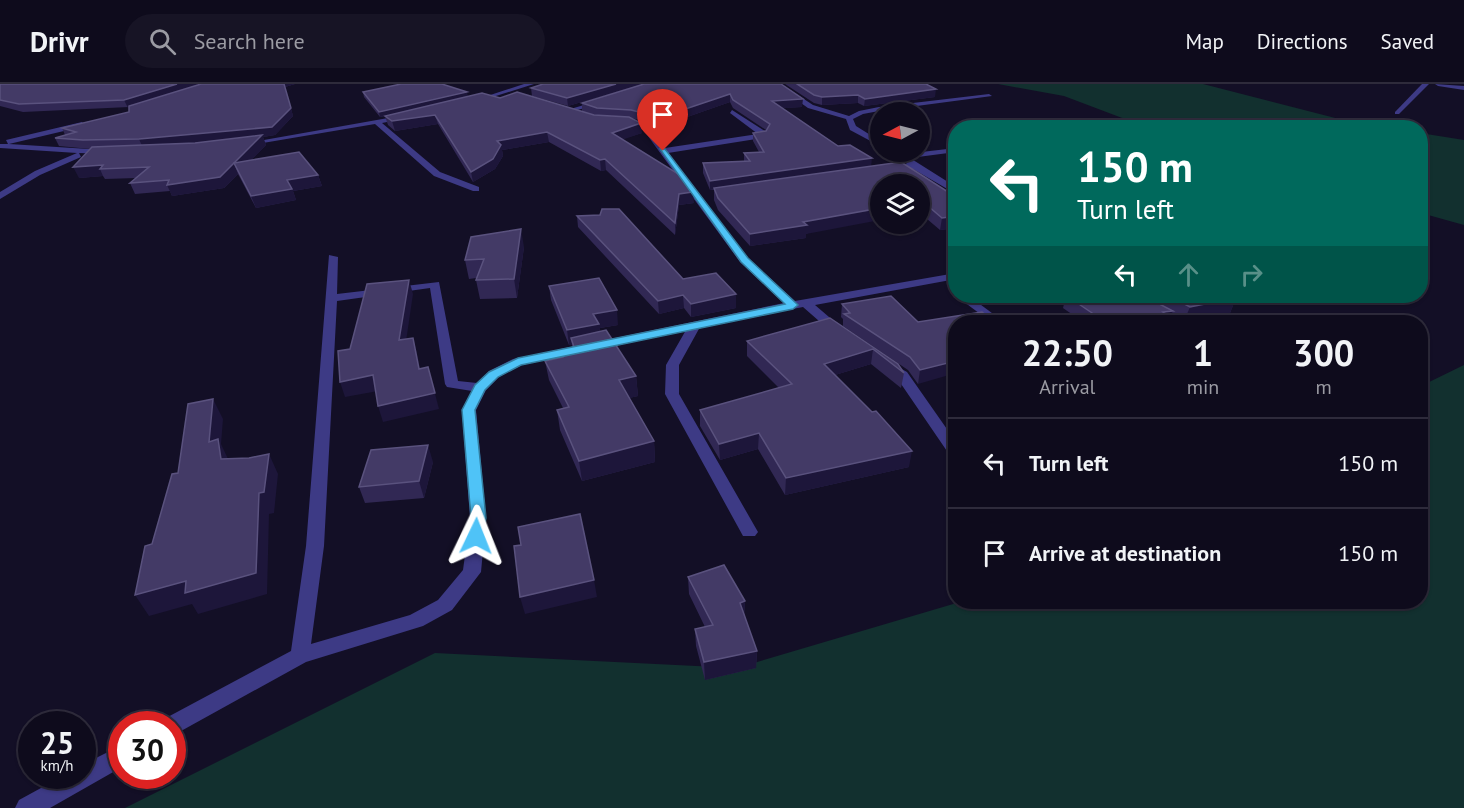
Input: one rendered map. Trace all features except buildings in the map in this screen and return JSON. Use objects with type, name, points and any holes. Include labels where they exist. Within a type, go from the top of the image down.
[{"type":"street","points":[[466,103],[531,84]]},
{"type":"street","points":[[777,84],[815,111],[850,118],[861,112],[879,109],[989,96]]},
{"type":"street","points":[[1397,113],[1426,84]]},
{"type":"street","points":[[1438,84],[1464,88]]},
{"type":"street","points":[[502,93],[521,97]]},
{"type":"street","points":[[570,110],[614,98]]},
{"type":"street","points":[[557,106],[589,117]]},
{"type":"street","points":[[663,151],[765,135],[732,112]]},
{"type":"street","points":[[238,145],[411,116]]},
{"type":"street","points":[[850,118],[849,122],[854,128],[870,138]]},
{"type":"street","points":[[611,121],[631,122],[644,126],[744,260],[799,304],[855,343]]},
{"type":"street","points":[[376,122],[437,174],[476,189]]},
{"type":"street","points":[[0,145],[87,123]]},
{"type":"street","points":[[0,145],[83,153],[112,152]]},
{"type":"street","points":[[930,152],[948,151]]},
{"type":"street","points":[[0,196],[20,181],[41,170],[83,153]]},
{"type":"street","points":[[909,162],[948,186]]},
{"type":"street","points":[[880,171],[914,166]]},
{"type":"street","points":[[699,198],[710,196]]},
{"type":"street","points":[[300,656],[315,546],[333,257]]},
{"type":"street","points":[[186,718],[300,656],[416,621],[445,605],[472,572],[478,518],[469,410],[480,388],[494,374],[518,362],[799,304],[948,278]]},
{"type":"street","points":[[940,279],[948,285]]},
{"type":"street","points":[[330,298],[435,284],[452,384],[480,388]]},
{"type":"street","points":[[972,303],[988,315]]},
{"type":"street","points":[[694,326],[672,362],[669,378],[672,394],[749,532]]},
{"type":"street","points":[[874,356],[902,375],[948,442]]},
{"type":"street","points":[[27,808],[108,762]]},
{"type":"green space","points":[[998,84],[1203,84],[1343,120],[1127,120],[1064,96]]},
{"type":"green space","points":[[1428,134],[1464,140],[1464,225],[1428,215]]},
{"type":"green space","points":[[1464,365],[1464,808],[125,808],[163,789],[186,789],[186,778],[435,653],[737,668],[948,606],[948,609],[1428,609],[1428,383]]},
{"type":"route","points":[[476,536],[478,518],[469,410],[480,388],[494,374],[518,362],[560,352],[793,305],[744,260],[663,151]]}]
